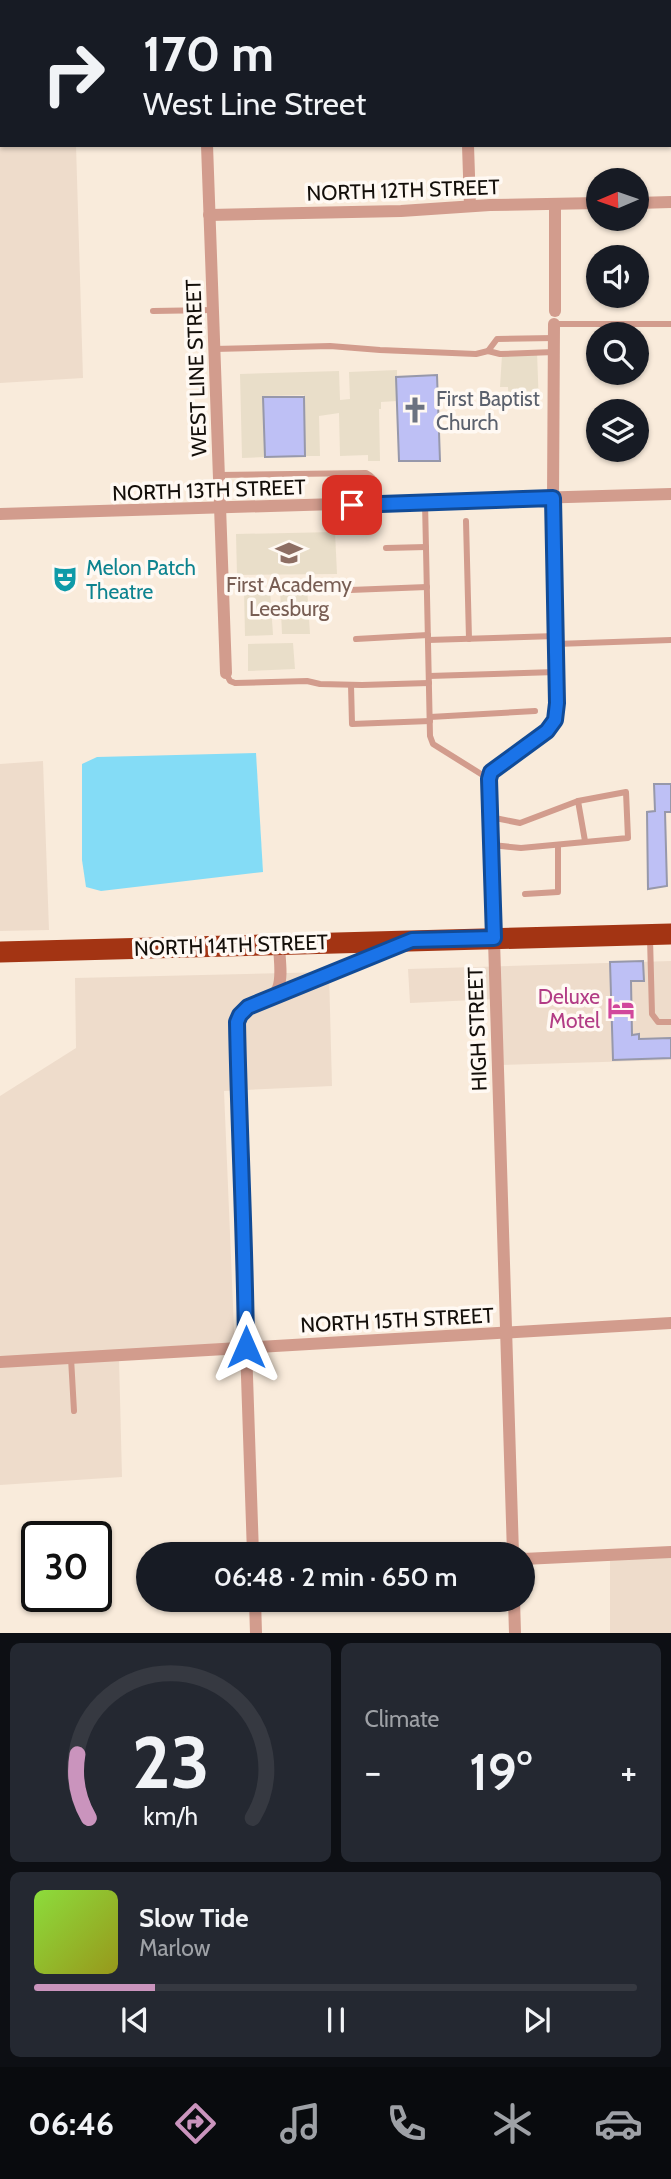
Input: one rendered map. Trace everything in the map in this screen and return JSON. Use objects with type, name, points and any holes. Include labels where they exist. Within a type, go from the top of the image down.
[{"type":"highway","name":"NORTH 14TH STREET","points":[[0,952],[660,934]]},
{"type":"street","name":"WEST LINE STREET","points":[[207,147],[226,673]]},
{"type":"street","points":[[468,147],[470,206]]},
{"type":"street","points":[[649,203],[671,202]]},
{"type":"street","name":"NORTH 12TH STREET","points":[[209,215],[586,203]]},
{"type":"street","points":[[489,779],[491,772],[547,731],[555,720],[557,703],[553,498],[555,204]]},
{"type":"street","name":"NORTH 13TH STREET","points":[[0,514],[671,494]]},
{"type":"street","name":"HIGH STREET","points":[[489,779],[513,1542]]},
{"type":"street","points":[[253,1542],[237,1022],[248,1007],[412,940]]},
{"type":"street","points":[[272,998],[279,987],[279,944]]},
{"type":"street","name":"NORTH 15TH STREET","points":[[0,1362],[671,1323]]},
{"type":"street","points":[[535,1558],[671,1552]]},
{"type":"street","points":[[255,1612],[256,1633]]},
{"type":"street","points":[[514,1612],[515,1633]]},
{"type":"lane","points":[[153,312],[213,310]]},
{"type":"lane","points":[[554,317],[671,324]]},
{"type":"lane","points":[[488,351],[497,339],[554,345]]},
{"type":"lane","points":[[214,349],[330,346],[476,354],[488,351],[500,354],[554,345]]},
{"type":"lane","points":[[219,475],[366,473],[373,477],[377,485],[378,504]]},
{"type":"lane","points":[[425,502],[430,736],[433,744],[489,779]]},
{"type":"lane","points":[[466,521],[469,639]]},
{"type":"lane","points":[[386,548],[426,547]]},
{"type":"lane","points":[[350,590],[427,587]]},
{"type":"lane","points":[[356,639],[671,640]]},
{"type":"lane","points":[[226,673],[230,681],[235,683],[307,681],[351,685],[557,672]]},
{"type":"lane","points":[[351,685],[352,724],[535,711]]},
{"type":"lane","points":[[490,817],[520,823],[578,802],[626,792],[628,838],[521,848],[491,845]]},
{"type":"lane","points":[[578,802],[585,841]]},
{"type":"lane","points":[[525,894],[558,892],[558,845]]},
{"type":"lane","points":[[660,934],[652,1014],[658,1022],[671,1022]]},
{"type":"lane","points":[[72,1357],[74,1411]]},
{"type":"shaded area","points":[[0,147],[76,147],[83,378],[0,383]]},
{"type":"shaded area","points":[[537,352],[539,407],[509,408],[508,387],[500,387],[502,355]]},
{"type":"shaded area","points":[[397,370],[397,401],[381,402],[379,409],[380,461],[368,461],[368,455],[340,456],[339,413],[319,416],[320,456],[305,456],[304,395],[264,396],[265,457],[242,458],[240,374],[339,371],[340,400],[350,399],[349,372]]},
{"type":"shaded area","points":[[335,532],[337,574],[237,575],[236,534]]},
{"type":"shaded area","points":[[307,587],[310,634],[282,634],[280,589]]},
{"type":"shaded area","points":[[244,589],[270,589],[273,635],[245,636]]},
{"type":"shaded area","points":[[293,643],[295,669],[248,671],[248,644]]},
{"type":"shaded area","points":[[43,761],[49,930],[0,931],[0,764]]},
{"type":"shaded area","points":[[671,961],[671,1060],[498,1065],[496,999],[410,1003],[408,969]]},
{"type":"shaded area","points":[[329,972],[332,1086],[224,1091],[235,1353],[119,1359],[122,1477],[0,1485],[0,1096],[76,1048],[75,978]]},
{"type":"shaded area","points":[[671,1555],[671,1633],[610,1633],[610,1558]]},
{"type":"water","points":[[256,753],[263,872],[101,891],[86,887],[82,860],[82,764],[97,757]]},
{"type":"building","points":[[437,375],[440,461],[399,461],[396,377]]},
{"type":"building","points":[[263,397],[304,397],[305,456],[265,457]]},
{"type":"building","points":[[654,784],[671,784],[671,812],[665,812],[667,886],[648,889],[647,812],[655,811]]},
{"type":"building","name":"Deluxe Motel","points":[[643,961],[644,981],[631,981],[632,1035],[639,1034],[639,1039],[671,1038],[671,1058],[613,1060],[610,962]]},
{"type":"place","name":"First Baptist Church","points":[[415,410]]},
{"type":"place","name":"First Academy Leesburg","points":[[289,553]]},
{"type":"place","name":"Melon Patch Theatre","points":[[65,579]]},
{"type":"place","name":"Deluxe Motel","points":[[621,1008]]},
{"type":"route","points":[[246,1347],[237,1022],[240,1015],[248,1007],[412,940],[494,938],[489,779],[491,772],[547,731],[555,720],[557,703],[553,498],[352,505]]}]
